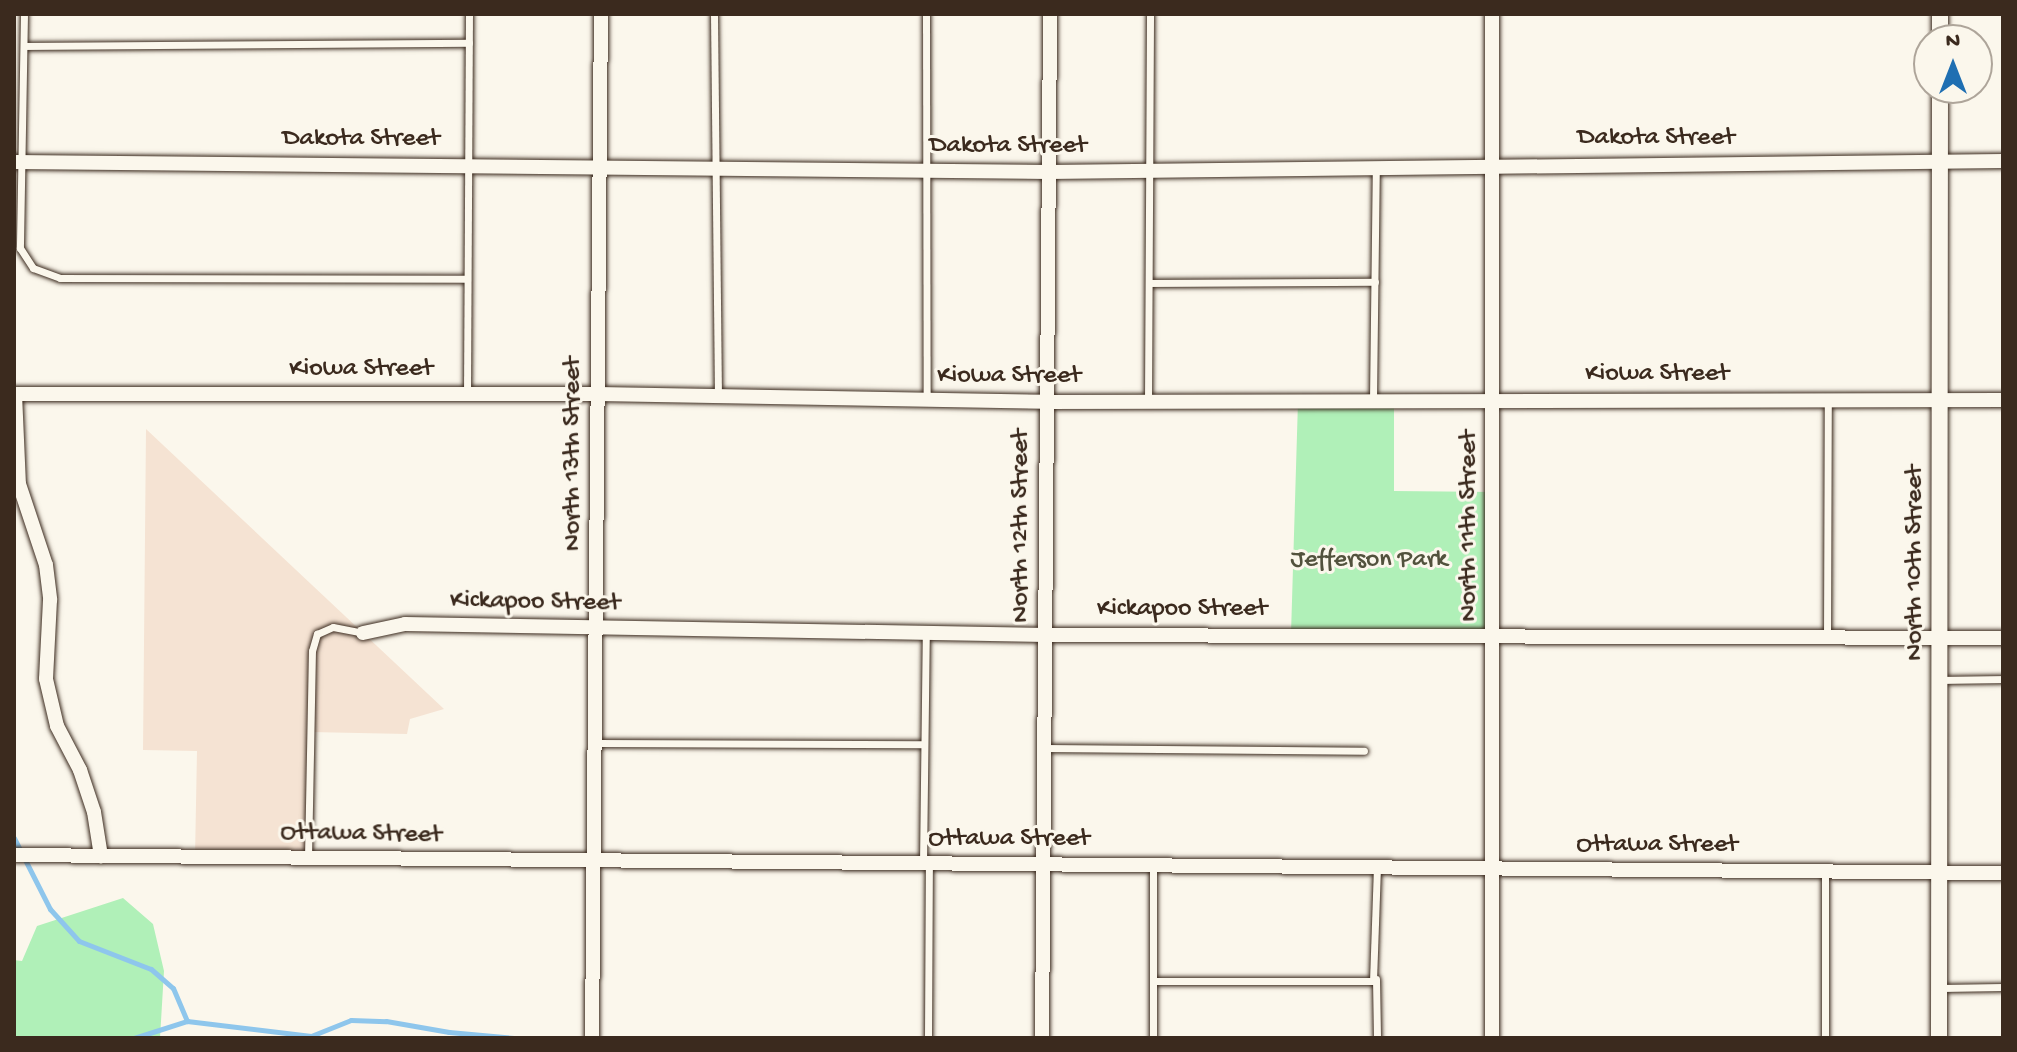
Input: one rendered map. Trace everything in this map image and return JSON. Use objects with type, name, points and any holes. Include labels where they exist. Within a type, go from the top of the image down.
[{"type":"street","name":"North 13th Street","points":[[592,1038],[596,862],[601,14]]},
{"type":"street","name":"North 12th Street","points":[[1042,1038],[1050,14]]},
{"type":"street","name":"North 11th Street","points":[[1492,14],[1492,1038]]},
{"type":"street","name":"North 10th Street","points":[[1939,1038],[1940,104]]},
{"type":"street","name":"Dakota Street","points":[[19,162],[1049,172],[1493,164],[2003,161]]},
{"type":"street","name":"Kiowa Street","points":[[14,394],[598,394],[1045,402],[2003,400]]},
{"type":"street","points":[[14,394],[19,484],[47,577],[46,679],[57,726],[80,770],[94,812],[101,856]]},
{"type":"street","name":"Kickapoo Street","points":[[363,633],[405,624],[1046,635],[2003,638]]},
{"type":"street","name":"Ottawa Street","points":[[14,855],[2003,873]]},
{"type":"lane","points":[[24,14],[19,162],[20,248],[23,258],[44,274],[60,278],[467,279]]},
{"type":"lane","points":[[467,394],[469,14]]},
{"type":"lane","points":[[714,14],[718,398]]},
{"type":"lane","points":[[926,14],[927,400]]},
{"type":"lane","points":[[1148,401],[1152,169],[1150,14]]},
{"type":"lane","points":[[24,46],[469,43]]},
{"type":"lane","points":[[1373,400],[1376,166]]},
{"type":"lane","points":[[1150,283],[1375,282]]},
{"type":"lane","points":[[1827,637],[1828,400]]},
{"type":"lane","points":[[308,858],[312,651],[317,634],[333,627],[363,633]]},
{"type":"lane","points":[[926,633],[924,744],[928,1038]]},
{"type":"lane","points":[[1940,680],[2003,679]]},
{"type":"lane","points":[[596,743],[924,744]]},
{"type":"lane","points":[[1045,748],[1364,751]]},
{"type":"lane","points":[[1153,865],[1153,1038]]},
{"type":"lane","points":[[1377,868],[1377,1038]]},
{"type":"lane","points":[[1825,871],[1825,1038]]},
{"type":"lane","points":[[1153,981],[1376,979]]},
{"type":"lane","points":[[1939,988],[2003,987]]},
{"type":"shaded area","points":[[146,429],[444,709],[410,719],[407,734],[310,732],[308,858],[195,857],[197,751],[143,750]]},
{"type":"green space","name":"Jefferson Park","points":[[1394,400],[1394,491],[1495,492],[1494,636],[1291,634],[1298,401]]},
{"type":"green space","points":[[123,898],[153,924],[164,971],[160,1038],[14,1038],[14,960],[22,961],[37,926]]},
{"type":"waterway","points":[[14,838],[50,909],[79,941],[151,969],[173,988],[187,1021],[311,1036],[351,1020],[386,1021],[449,1032],[514,1038]]},
{"type":"waterway","points":[[134,1038],[187,1021]]}]
